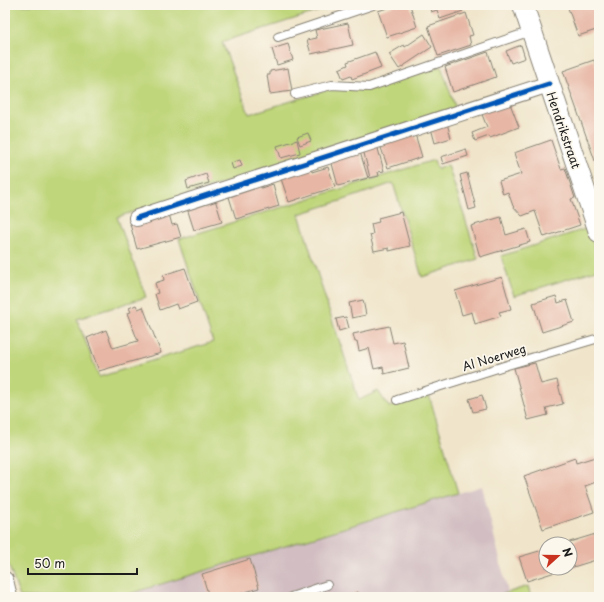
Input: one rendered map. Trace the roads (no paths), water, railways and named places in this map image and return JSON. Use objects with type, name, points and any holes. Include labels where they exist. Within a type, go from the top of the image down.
[{"type":"street","name":"Hendrikstraat","points":[[523,5],[599,229]]},
{"type":"street","points":[[136,218],[549,84]]},
{"type":"street","points":[[5,580],[9,597]]},
{"type":"lane","points":[[278,37],[373,5]]},
{"type":"lane","points":[[295,94],[332,85],[368,87],[531,31]]},
{"type":"lane","name":"Al Noerweg","points":[[397,400],[599,338]]},
{"type":"lane","points":[[291,597],[327,585]]}]
